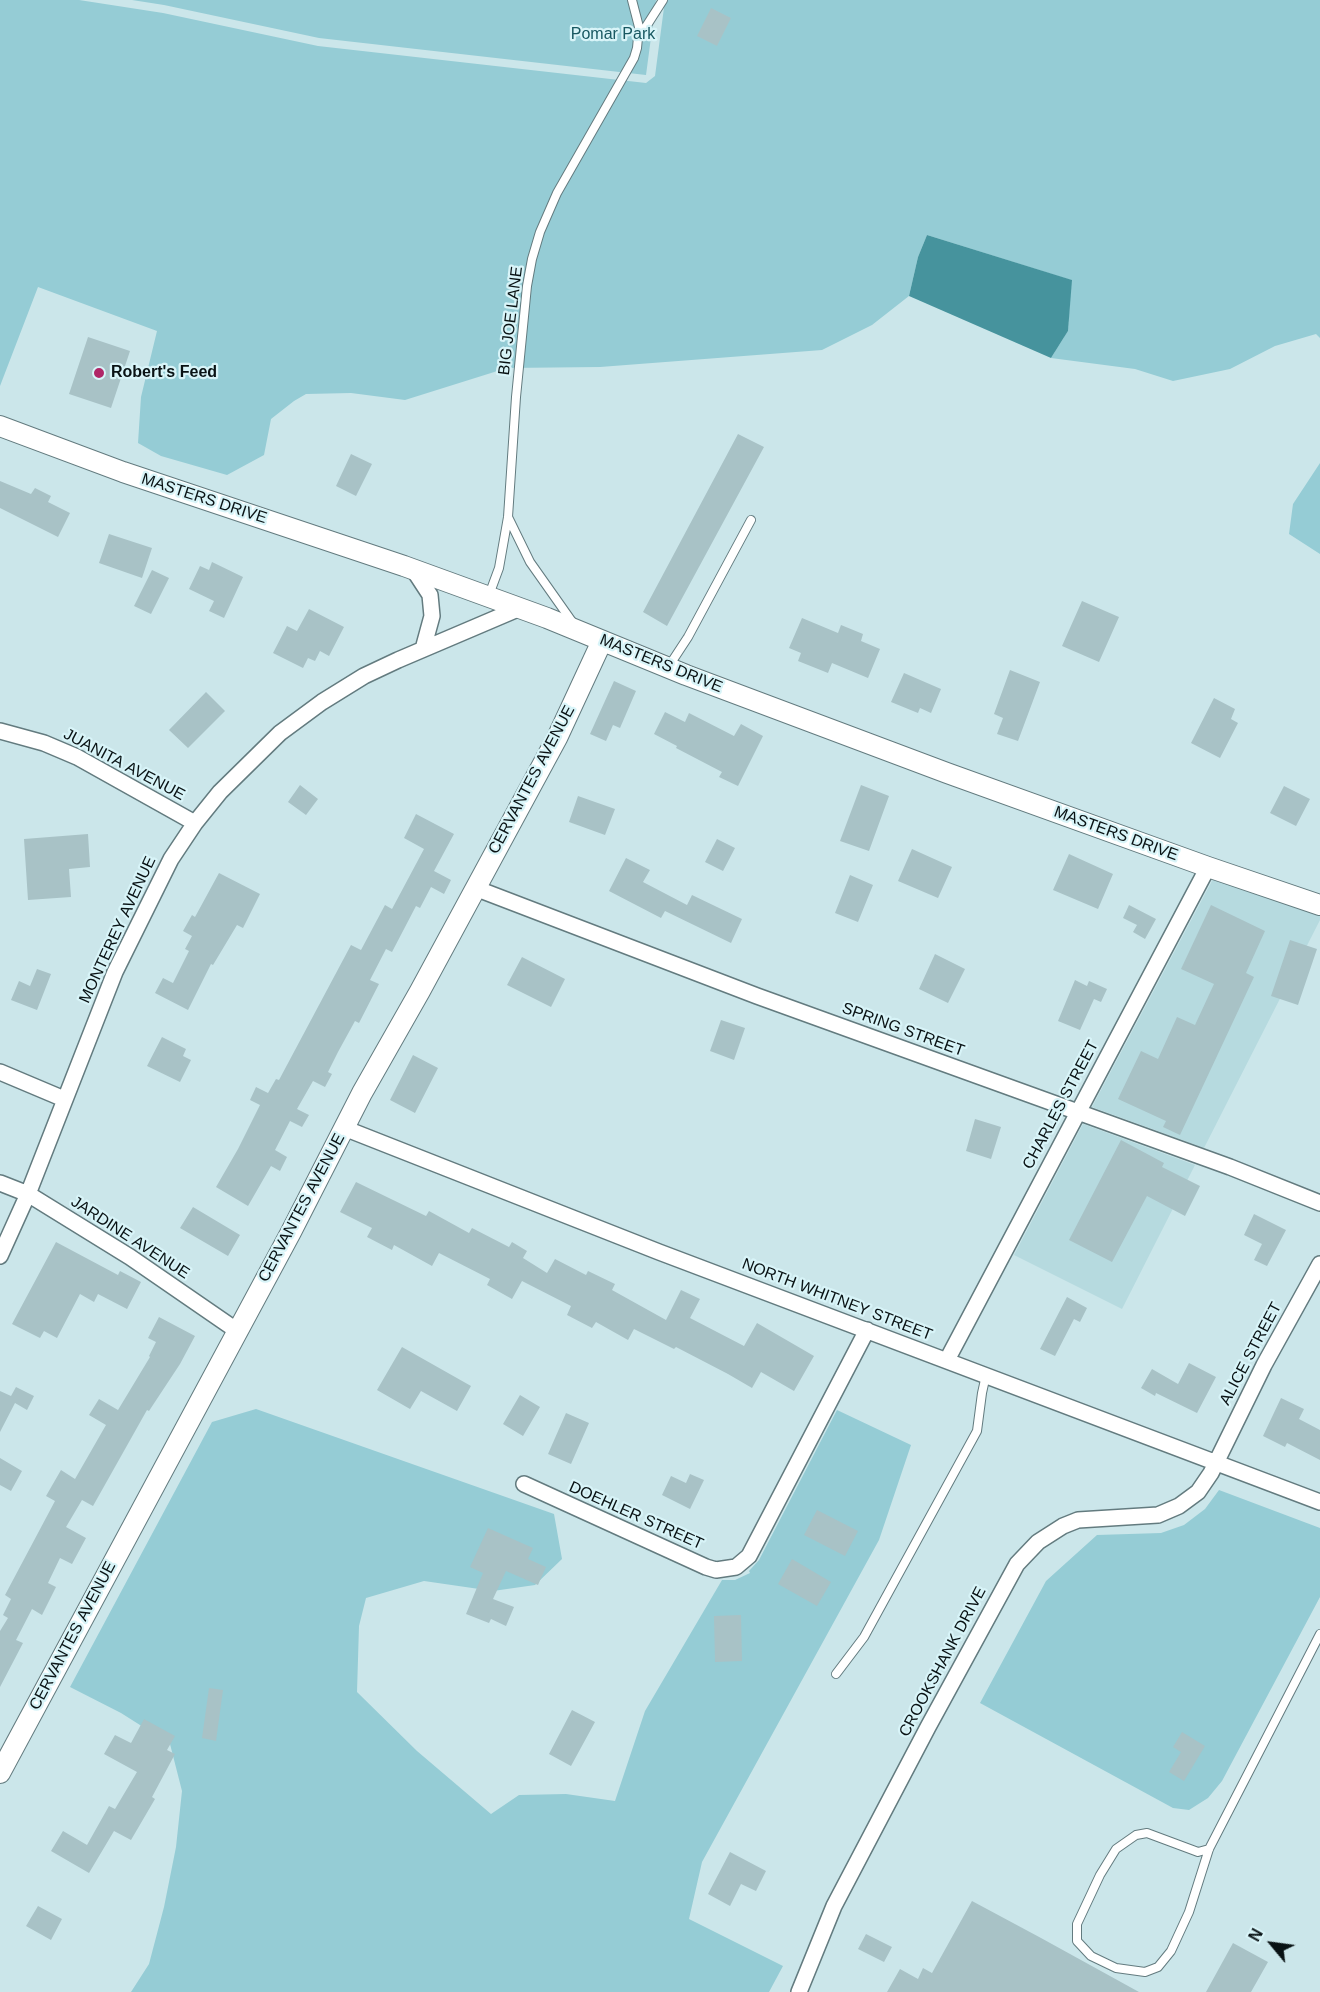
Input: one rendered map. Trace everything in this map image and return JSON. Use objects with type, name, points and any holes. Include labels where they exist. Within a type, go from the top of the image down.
[{"type":"street","name":"MASTERS DRIVE","points":[[0,426],[123,472],[413,569],[947,773],[1320,905]]},
{"type":"street","points":[[413,569],[430,595],[432,616],[423,649]]},
{"type":"street","name":"MONTEREY AVENUE","points":[[0,1256],[28,1194],[115,972],[155,889],[195,823],[227,784],[280,733],[322,702],[356,681],[423,649],[520,608]]},
{"type":"street","name":"CERVANTES AVENUE","points":[[0,1773],[236,1330],[291,1232],[344,1128],[557,738],[602,641]]},
{"type":"street","name":"JUANITA AVENUE","points":[[0,731],[77,757],[195,823]]},
{"type":"street","name":"CHARLES STREET","points":[[947,1360],[1208,867]]},
{"type":"street","name":"SPRING STREET","points":[[475,888],[757,996],[1230,1167],[1320,1203]]},
{"type":"street","points":[[0,1072],[64,1099]]},
{"type":"street","name":"NORTH WHITNEY STREET","points":[[344,1128],[670,1256],[1320,1502]]},
{"type":"street","name":"JARDINE AVENUE","points":[[0,1183],[28,1194],[130,1257],[236,1330]]},
{"type":"street","name":"ALICE STREET","points":[[1216,1462],[1264,1365],[1320,1264]]},
{"type":"street","name":"DOEHLER STREET","points":[[524,1484],[706,1567],[727,1570],[736,1567],[749,1556],[867,1330]]},
{"type":"street","name":"CROOKSHANK DRIVE","points":[[799,1992],[834,1906],[1017,1564],[1050,1533],[1078,1520],[1146,1517],[1158,1515],[1179,1506],[1205,1483],[1216,1462]]},
{"type":"lane","name":"BIG JOE LANE","points":[[489,597],[499,568],[508,517],[516,397],[527,286],[532,259],[540,232],[557,193],[634,57],[639,37],[638,16],[632,0]]},
{"type":"lane","points":[[639,37],[663,0]]},
{"type":"lane","points":[[508,517],[530,562],[579,632]]},
{"type":"lane","points":[[668,668],[688,637],[751,520]]},
{"type":"lane","points":[[836,1674],[864,1637],[977,1431],[986,1375]]},
{"type":"lane","points":[[1209,1849],[1198,1852],[1147,1833],[1136,1835],[1116,1849],[1100,1875],[1077,1924],[1077,1941],[1090,1956],[1116,1968],[1145,1972],[1158,1966],[1171,1951],[1189,1912],[1209,1849],[1320,1634]]},
{"type":"shaded area","points":[[927,235],[1072,280],[1068,331],[1051,358],[909,296],[918,257]]},
{"type":"shaded area","points":[[1213,879],[1320,916],[1320,920],[1204,1148],[1092,1107]]},
{"type":"shaded area","points":[[1083,1124],[1195,1165],[1122,1309],[1014,1255]]},
{"type":"green space","points":[[0,0],[79,0],[163,13],[318,46],[646,83],[655,76],[665,0],[1320,0],[1320,338],[1316,334],[1275,346],[1230,369],[1173,381],[1135,369],[1051,358],[1068,331],[1071,280],[927,235],[918,257],[909,296],[872,325],[822,350],[600,367],[507,368],[405,400],[351,393],[306,394],[271,419],[264,455],[227,475],[161,456],[138,443],[141,397],[157,331],[38,287],[0,386]]},
{"type":"green space","name":"Pomar Park","points":[[132,0],[656,0],[646,75],[319,38]]},
{"type":"green space","points":[[1320,463],[1320,554],[1289,534],[1293,504]]},
{"type":"green space","points":[[256,1409],[554,1514],[562,1559],[535,1585],[493,1591],[424,1581],[366,1598],[359,1626],[357,1692],[417,1751],[491,1814],[519,1795],[566,1794],[615,1801],[645,1711],[722,1580],[735,1580],[750,1573],[749,1571],[759,1560],[837,1410],[911,1445],[879,1540],[702,1862],[689,1919],[783,1966],[769,1992],[131,1992],[149,1964],[164,1907],[176,1847],[182,1791],[170,1744],[121,1713],[70,1687],[212,1422]]},
{"type":"green space","points":[[1219,1490],[1320,1528],[1320,1597],[1222,1781],[1208,1798],[1189,1810],[1173,1808],[980,1703],[1046,1581],[1097,1535],[1161,1533],[1184,1525],[1205,1509]]},
{"type":"building","points":[[711,8],[731,18],[717,46],[697,36]]},
{"type":"building","name":"Robert's Feed","points":[[88,337],[130,351],[111,408],[69,394]]},
{"type":"building","points":[[738,434],[764,447],[667,626],[643,612]]},
{"type":"building","points":[[351,454],[372,464],[356,496],[336,486]]},
{"type":"building","points":[[0,481],[31,494],[35,488],[51,496],[48,502],[70,513],[58,537],[0,508]]},
{"type":"building","points":[[109,534],[152,548],[142,578],[99,563]]},
{"type":"building","points":[[212,562],[243,577],[224,618],[209,611],[214,601],[189,589],[200,566],[209,570]]},
{"type":"building","points":[[152,570],[169,578],[151,614],[134,606]]},
{"type":"building","points":[[1082,601],[1119,617],[1099,662],[1062,646]]},
{"type":"building","points":[[309,609],[344,627],[329,656],[320,651],[315,661],[308,658],[303,668],[273,653],[287,626],[297,631]]},
{"type":"building","points":[[802,618],[838,633],[841,625],[863,634],[861,641],[880,649],[868,678],[832,663],[828,673],[798,661],[801,653],[789,648]]},
{"type":"building","points":[[1010,670],[1040,682],[1018,741],[997,734],[1003,718],[994,714]]},
{"type":"building","points":[[904,673],[941,689],[931,713],[920,708],[918,713],[891,702]]},
{"type":"building","points":[[614,681],[636,691],[620,728],[613,725],[606,741],[590,734]]},
{"type":"building","points":[[206,692],[225,711],[188,748],[169,730]]},
{"type":"building","points":[[1214,698],[1235,709],[1231,719],[1238,723],[1220,758],[1191,743]]},
{"type":"building","points":[[665,712],[685,722],[689,713],[734,736],[741,724],[763,736],[738,786],[719,777],[722,772],[654,734]]},
{"type":"building","points":[[300,785],[318,799],[306,815],[288,802]]},
{"type":"building","points":[[861,785],[889,796],[869,851],[840,841]]},
{"type":"building","points":[[1284,786],[1310,799],[1296,826],[1270,813]]},
{"type":"building","points":[[578,796],[615,809],[605,835],[569,822]]},
{"type":"building","points":[[416,814],[454,834],[434,871],[451,880],[444,894],[431,887],[420,908],[416,906],[392,952],[386,949],[370,980],[379,984],[359,1023],[355,1021],[338,1052],[328,1072],[332,1074],[325,1087],[313,1081],[297,1109],[309,1115],[302,1127],[290,1121],[275,1150],[287,1157],[280,1171],[271,1166],[248,1206],[216,1187],[260,1105],[250,1100],[256,1087],[268,1093],[276,1079],[279,1080],[351,945],[361,950],[385,905],[392,909],[424,849],[404,838]]},
{"type":"building","points":[[88,834],[90,867],[69,869],[71,897],[28,900],[24,839]]},
{"type":"building","points":[[717,839],[735,848],[723,871],[705,862]]},
{"type":"building","points":[[912,849],[952,867],[938,898],[898,881]]},
{"type":"building","points":[[1069,854],[1113,874],[1098,909],[1053,890]]},
{"type":"building","points":[[626,858],[650,870],[643,882],[687,905],[692,895],[742,919],[731,943],[665,911],[661,918],[609,891]]},
{"type":"building","points":[[219,873],[260,894],[243,928],[237,925],[213,965],[211,964],[188,1010],[155,993],[163,978],[173,983],[189,951],[185,949],[192,936],[183,931],[192,915],[195,917]]},
{"type":"building","points":[[850,875],[873,885],[858,922],[835,913]]},
{"type":"building","points":[[1129,905],[1156,919],[1145,939],[1133,932],[1137,925],[1123,918]]},
{"type":"building","points":[[1211,905],[1265,931],[1246,973],[1254,977],[1180,1135],[1163,1127],[1166,1121],[1118,1099],[1141,1051],[1158,1059],[1177,1017],[1195,1025],[1214,984],[1181,969]]},
{"type":"building","points":[[1290,940],[1317,949],[1298,1005],[1271,996]]},
{"type":"building","points":[[935,954],[965,969],[948,1003],[919,989]]},
{"type":"building","points":[[522,957],[565,979],[551,1007],[507,985]]},
{"type":"building","points":[[37,969],[51,974],[37,1010],[11,1000],[19,981],[30,986]]},
{"type":"building","points":[[1075,980],[1087,986],[1089,981],[1107,989],[1101,1002],[1094,999],[1080,1030],[1058,1021]]},
{"type":"building","points":[[721,1020],[745,1028],[734,1060],[710,1051]]},
{"type":"building","points":[[162,1037],[186,1049],[183,1056],[191,1060],[180,1082],[147,1066]]},
{"type":"building","points":[[413,1055],[438,1068],[415,1113],[390,1100]]},
{"type":"building","points":[[975,1119],[1001,1127],[991,1159],[966,1151]]},
{"type":"building","points":[[1121,1140],[1164,1163],[1162,1167],[1200,1186],[1185,1216],[1147,1196],[1112,1262],[1069,1240]]},
{"type":"building","points":[[356,1182],[426,1216],[429,1211],[469,1233],[472,1228],[509,1247],[512,1242],[527,1251],[523,1258],[547,1273],[555,1259],[586,1275],[588,1271],[615,1284],[612,1290],[666,1320],[681,1290],[700,1299],[690,1318],[744,1346],[757,1323],[814,1356],[794,1391],[761,1372],[752,1388],[676,1347],[674,1349],[634,1329],[628,1340],[596,1322],[592,1328],[567,1315],[571,1306],[522,1281],[512,1299],[487,1285],[490,1279],[439,1253],[432,1266],[394,1245],[392,1250],[367,1237],[372,1228],[340,1212]]},
{"type":"building","points":[[193,1207],[240,1235],[228,1256],[180,1228]]},
{"type":"building","points":[[1254,1214],[1286,1230],[1267,1266],[1254,1260],[1262,1244],[1244,1235]]},
{"type":"building","points":[[56,1242],[118,1275],[120,1271],[141,1282],[127,1309],[98,1294],[94,1302],[80,1294],[57,1338],[44,1331],[40,1338],[12,1324]]},
{"type":"building","points":[[1067,1297],[1087,1308],[1080,1322],[1074,1319],[1055,1356],[1040,1349]]},
{"type":"building","points":[[159,1317],[195,1336],[180,1364],[149,1411],[147,1410],[93,1506],[82,1500],[66,1527],[86,1538],[72,1564],[60,1558],[48,1583],[56,1587],[42,1615],[32,1609],[16,1640],[23,1643],[0,1687],[0,1631],[8,1618],[3,1615],[11,1599],[5,1595],[55,1501],[46,1496],[61,1470],[75,1479],[106,1425],[89,1415],[99,1399],[118,1410],[150,1357],[156,1342],[148,1338]]},
{"type":"building","points":[[402,1347],[471,1386],[457,1411],[421,1391],[410,1409],[377,1390]]},
{"type":"building","points":[[1189,1363],[1216,1377],[1197,1413],[1141,1388],[1152,1369],[1178,1384]]},
{"type":"building","points":[[16,1387],[34,1396],[27,1410],[15,1403],[0,1432],[0,1391],[11,1396]]},
{"type":"building","points":[[520,1395],[540,1407],[523,1436],[503,1424]]},
{"type":"building","points":[[1281,1398],[1304,1409],[1299,1419],[1320,1430],[1320,1460],[1287,1443],[1285,1447],[1263,1436]]},
{"type":"building","points":[[566,1413],[589,1423],[571,1464],[548,1454]]},
{"type":"building","points":[[0,1458],[22,1471],[11,1491],[0,1485]]},
{"type":"building","points":[[690,1474],[704,1480],[690,1509],[662,1495],[671,1476],[686,1483]]},
{"type":"building","points":[[817,1510],[858,1531],[845,1556],[804,1535]]},
{"type":"building","points":[[488,1528],[533,1548],[528,1559],[546,1567],[538,1585],[506,1571],[493,1599],[514,1607],[506,1626],[491,1619],[489,1623],[466,1614],[483,1573],[470,1567]]},
{"type":"building","points":[[792,1559],[831,1582],[817,1606],[778,1584]]},
{"type":"building","points":[[741,1615],[742,1661],[715,1662],[714,1616]]},
{"type":"building","points":[[209,1688],[223,1690],[216,1741],[202,1738]]},
{"type":"building","points":[[572,1710],[595,1722],[571,1766],[549,1754]]},
{"type":"building","points":[[144,1719],[175,1736],[167,1750],[175,1754],[152,1797],[155,1799],[131,1840],[114,1831],[89,1873],[51,1851],[63,1831],[87,1845],[109,1806],[115,1809],[137,1772],[104,1754],[115,1735],[131,1743]]},
{"type":"building","points":[[1182,1732],[1205,1746],[1184,1781],[1169,1772],[1181,1752],[1173,1747]]},
{"type":"building","points":[[730,1852],[766,1871],[756,1891],[741,1884],[730,1906],[708,1894]]},
{"type":"building","points":[[972,1901],[1139,1992],[887,1992],[900,1969],[918,1979],[923,1968],[932,1973]]},
{"type":"building","points":[[38,1906],[62,1919],[51,1940],[26,1926]]},
{"type":"building","points":[[866,1934],[892,1947],[884,1962],[858,1949]]},
{"type":"building","points":[[1233,1943],[1268,1962],[1251,1992],[1206,1992]]},
{"type":"place","name":"Robert's Feed","points":[[99,373]]}]
